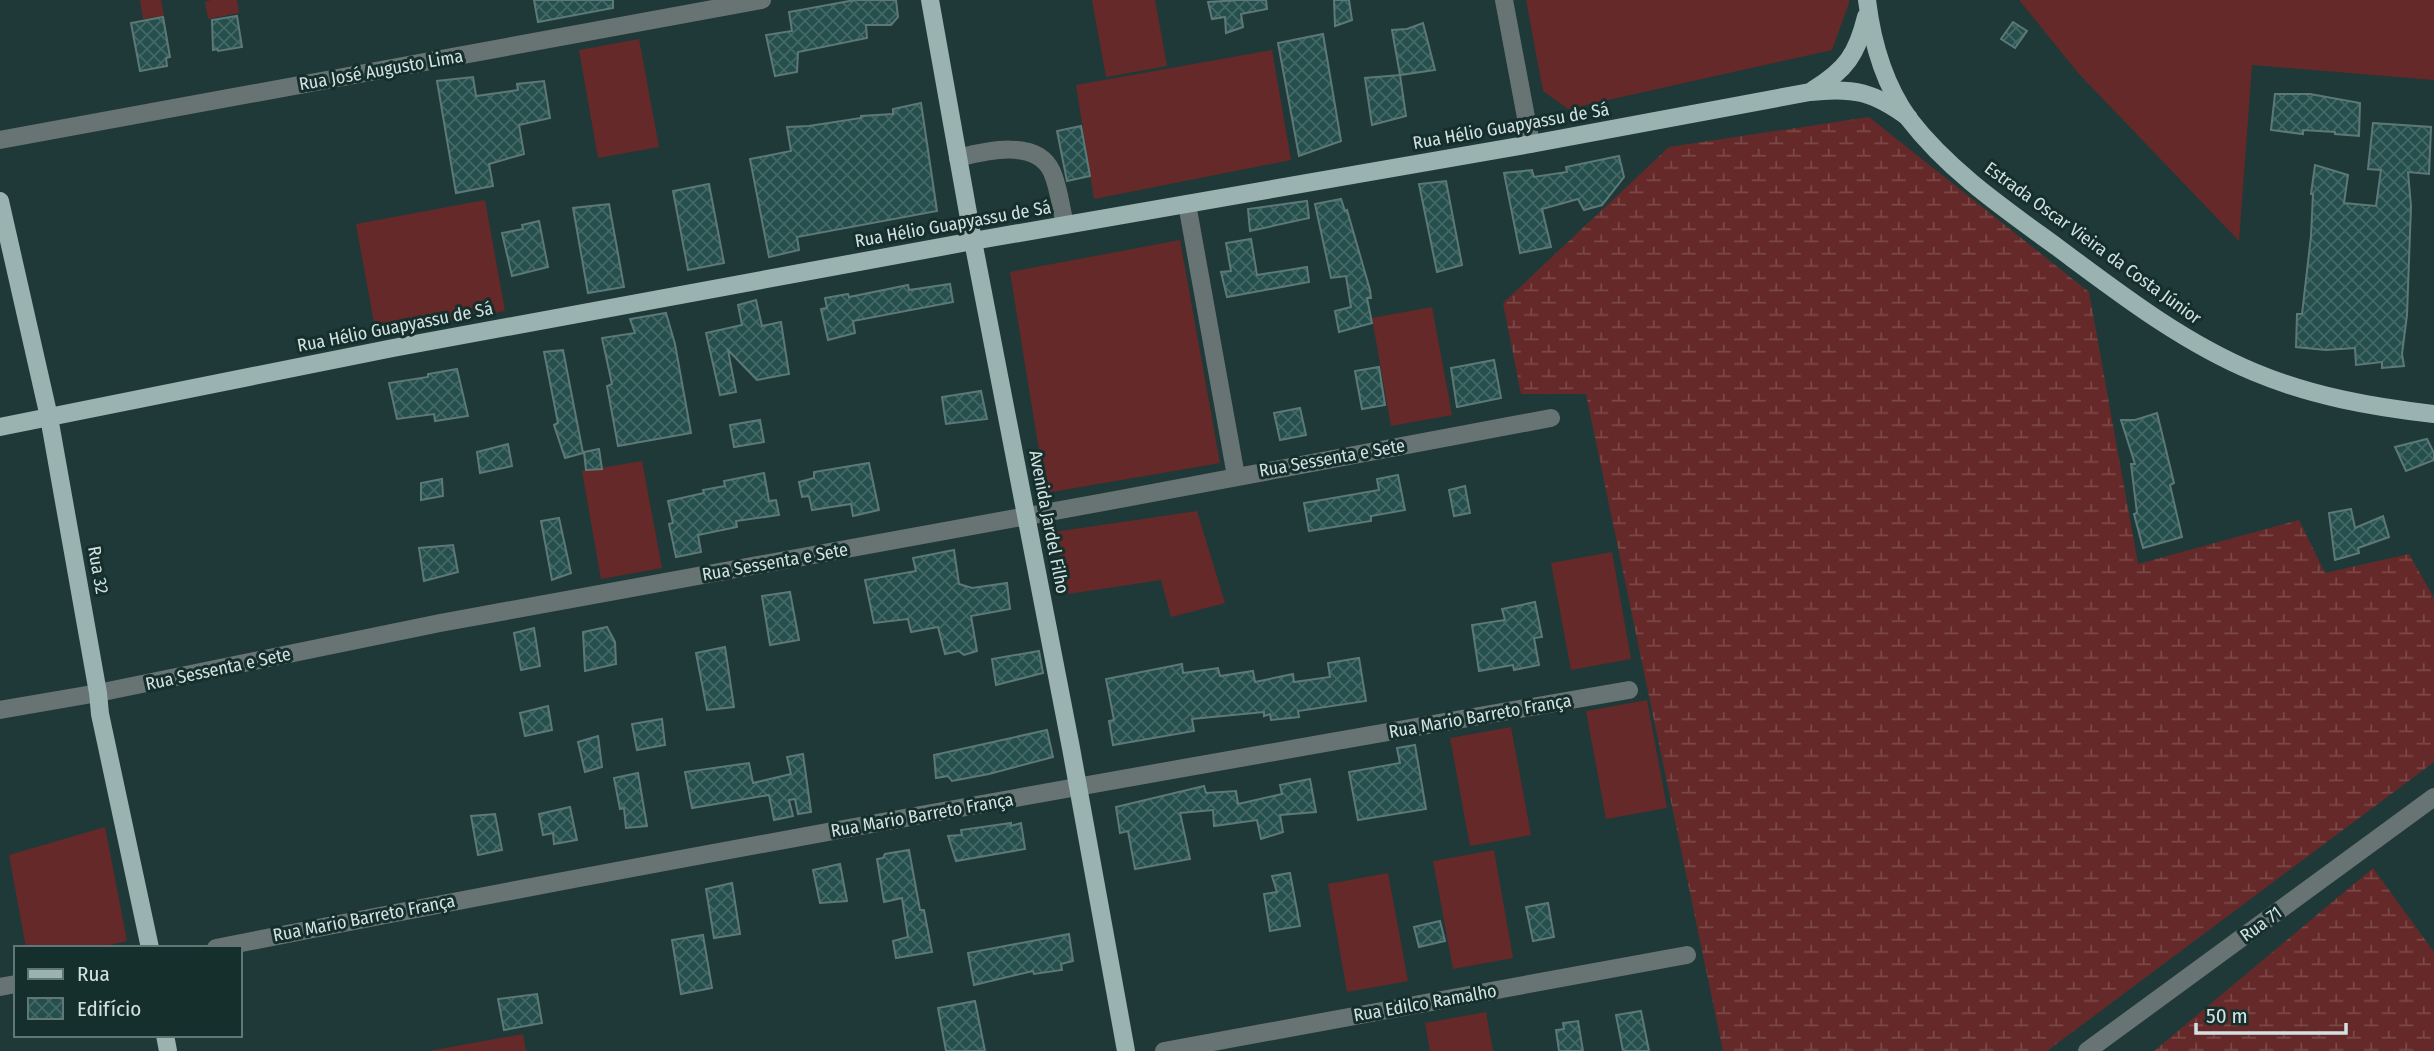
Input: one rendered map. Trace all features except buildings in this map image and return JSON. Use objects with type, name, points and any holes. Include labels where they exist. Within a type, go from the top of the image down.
[{"type":"main road","name":"Avenida Jardel Filho","points":[[930,0],[1126,1051]]},
{"type":"main road","points":[[1810,92],[1831,79],[1853,56],[1868,5]]},
{"type":"main road","points":[[1868,5],[1878,55],[1909,118]]},
{"type":"main road","name":"Rua Hélio Guapyassu de Sá","points":[[0,427],[393,348],[1810,92],[1842,89],[1864,92],[1888,103],[1909,118]]},
{"type":"main road","name":"Estrada Oscar Vieira da Costa Júnior","points":[[1909,118],[1937,150],[1987,194],[2156,319],[2218,356],[2318,394],[2392,409],[2434,414]]},
{"type":"main road","name":"Rua 32","points":[[0,201],[49,417],[100,714],[150,946]]},
{"type":"street","name":"Rua José Augusto Lima","points":[[0,140],[762,0]]},
{"type":"street","points":[[1504,0],[1531,144]]},
{"type":"street","points":[[958,158],[1001,149],[1019,150],[1042,158],[1051,170],[1065,225]]},
{"type":"street","points":[[1187,204],[1236,476]]},
{"type":"street","name":"Rua Sessenta e Sete","points":[[0,710],[98,693],[440,623],[1551,418]]},
{"type":"street","name":"Rua Mario Barreto França","points":[[226,946],[492,893],[1078,786],[1629,690]]},
{"type":"street","name":"Rua 71","points":[[2087,1051],[2434,797]]},
{"type":"street","name":"Rua Edilco Ramalho","points":[[1164,1051],[1687,955]]},
{"type":"green space","points":[[140,0],[161,0],[164,16],[143,19]]},
{"type":"green space","points":[[237,0],[239,13],[208,19],[205,2]]},
{"type":"green space","points":[[1092,0],[1155,0],[1167,66],[1106,77]]},
{"type":"green space","points":[[1526,0],[1849,0],[1849,3],[1832,50],[1568,109],[1543,91]]},
{"type":"green space","points":[[2019,0],[2434,0],[2434,80],[2252,65],[2239,241],[2079,74]]},
{"type":"green space","points":[[639,39],[659,147],[598,158],[579,50]]},
{"type":"green space","points":[[1272,50],[1291,160],[1094,199],[1076,85]]},
{"type":"green space","points":[[1869,117],[2089,292],[2138,564],[2299,520],[2325,573],[2409,554],[2434,598],[2434,762],[2047,1051],[1723,1051],[1586,394],[1521,394],[1503,303],[1669,147]]},
{"type":"green space","points":[[485,200],[505,311],[376,334],[356,224]]},
{"type":"green space","points":[[1180,240],[1220,463],[1046,493],[1010,272]]},
{"type":"green space","points":[[1432,307],[1452,415],[1391,426],[1372,318]]},
{"type":"green space","points":[[642,461],[662,568],[601,579],[582,471]]},
{"type":"green space","points":[[1197,511],[1225,603],[1171,617],[1161,580],[1068,594],[1054,532]]},
{"type":"green space","points":[[1612,552],[1631,659],[1571,670],[1551,563]]},
{"type":"green space","points":[[1647,700],[1667,808],[1606,819],[1586,711]]},
{"type":"green space","points":[[1511,727],[1531,835],[1470,846],[1450,738]]},
{"type":"green space","points":[[105,827],[127,941],[105,946],[26,946],[9,855]]},
{"type":"green space","points":[[1494,850],[1513,958],[1453,969],[1433,861]]},
{"type":"green space","points":[[2373,868],[2434,952],[2434,1051],[2154,1051]]},
{"type":"green space","points":[[1388,873],[1408,981],[1347,992],[1328,884]]},
{"type":"green space","points":[[1486,1012],[1493,1051],[1430,1051],[1425,1023]]},
{"type":"green space","points":[[523,1034],[526,1051],[429,1051]]}]
